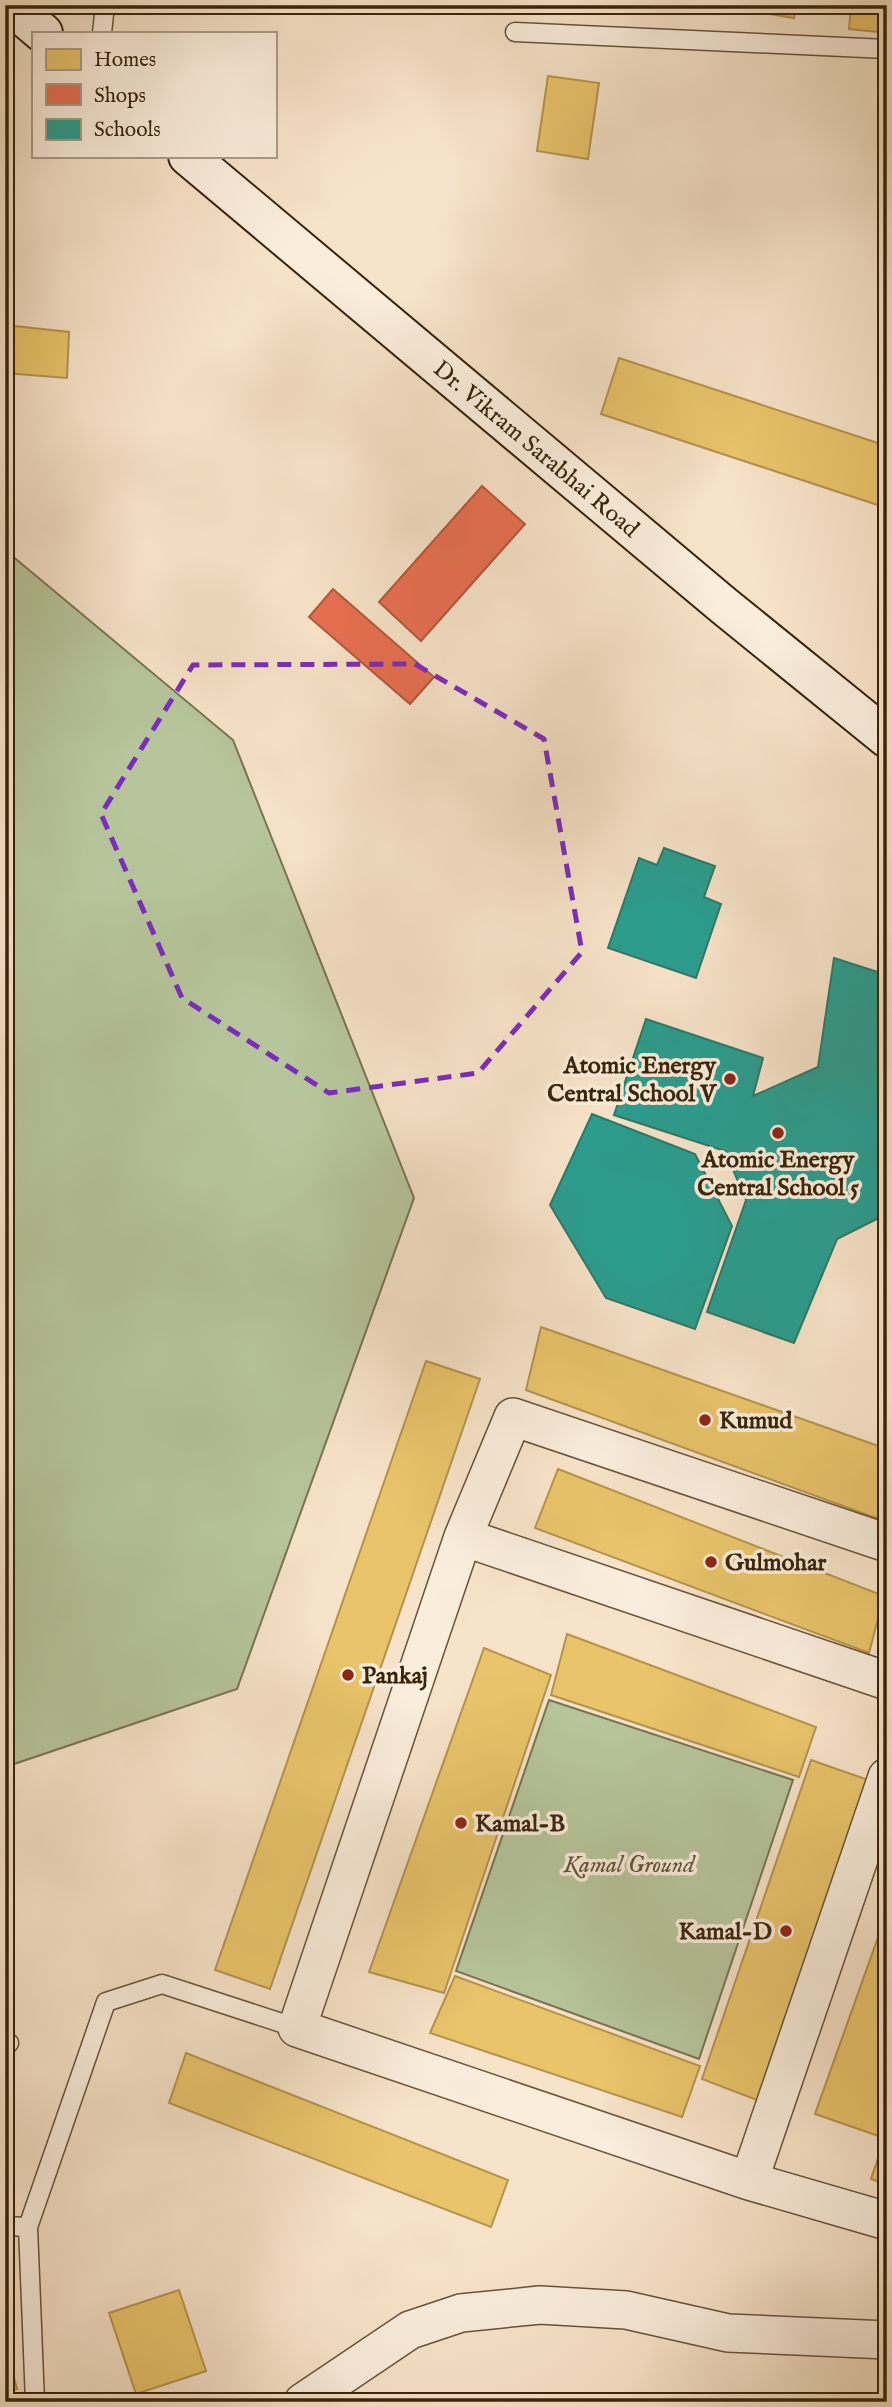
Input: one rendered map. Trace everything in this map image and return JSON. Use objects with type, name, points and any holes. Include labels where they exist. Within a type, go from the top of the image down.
[{"type":"street","points":[[9,5],[42,32]]},
{"type":"street","name":"Dr. Vikram Sarabhai Road","points":[[190,158],[712,596],[887,738]]},
{"type":"street","points":[[887,1543],[513,1417],[463,1537],[297,2028],[749,2181],[887,2221]]},
{"type":"street","points":[[463,1537],[887,1681]]},
{"type":"street","points":[[749,2181],[887,1777]]},
{"type":"street","points":[[303,2402],[410,2330],[461,2313],[540,2305],[626,2310],[728,2333],[887,2340]]},
{"type":"lane","points":[[102,32],[105,5]]},
{"type":"lane","points":[[514,32],[887,49]]},
{"type":"lane","points":[[36,2402],[28,2227],[107,2002],[162,1984],[297,2028]]},
{"type":"lane","points":[[5,2226],[28,2227]]},
{"type":"highlighted area","points":[[415,664],[544,739],[582,952],[478,1073],[329,1093],[182,998],[101,814],[193,665]]},
{"type":"green space","points":[[5,550],[233,740],[414,1198],[237,1689],[5,1767]]},
{"type":"green space","name":"Kamal Ground","points":[[549,1700],[793,1780],[699,2059],[456,1971]]},
{"type":"building: Homes","points":[[739,5],[797,5],[794,18],[739,9]]},
{"type":"building: Homes","points":[[851,5],[887,5],[887,33],[849,29]]},
{"type":"building: Homes","points":[[548,76],[599,83],[588,159],[537,151]]},
{"type":"building: Homes","points":[[5,325],[69,332],[67,378],[5,373]]},
{"type":"building: Homes","points":[[619,358],[887,446],[887,508],[601,414]]},
{"type":"building: Homes","name":"Kumud","points":[[541,1327],[887,1449],[887,1522],[526,1390]]},
{"type":"building: Homes","name":"Pankaj","points":[[426,1361],[480,1379],[270,1989],[215,1970]]},
{"type":"building: Homes","name":"Gulmohar","points":[[558,1469],[884,1596],[869,1653],[535,1528]]},
{"type":"building: Homes","points":[[567,1634],[816,1727],[799,1777],[551,1695]]},
{"type":"building: Homes","name":"Kamal-B","points":[[484,1648],[551,1675],[444,1993],[369,1972]]},
{"type":"building: Homes","name":"Kamal-D","points":[[811,1760],[871,1781],[762,2102],[702,2079]]},
{"type":"building: Homes","points":[[887,1912],[887,2120],[881,2137],[815,2114]]},
{"type":"building: Homes","points":[[455,1976],[700,2066],[682,2117],[430,2033]]},
{"type":"building: Homes","points":[[186,2053],[508,2180],[491,2227],[169,2103]]},
{"type":"building: Homes","points":[[887,2132],[887,2185],[871,2179]]},
{"type":"building: Homes","points":[[179,2290],[206,2371],[136,2394],[109,2313]]},
{"type":"building: Homes","points":[[5,2343],[17,2389],[5,2392]]},
{"type":"building: Shops","points":[[482,486],[525,524],[421,641],[379,602]]},
{"type":"building: Shops","points":[[333,589],[434,677],[410,704],[309,617]]},
{"type":"building: Schools","points":[[664,848],[715,866],[704,897],[721,904],[696,978],[608,948],[639,858],[657,865]]},
{"type":"building: Schools","name":"Atomic Energy Central School 5","points":[[834,958],[887,975],[887,1214],[837,1239],[794,1343],[707,1312],[746,1200],[725,1151],[614,1115],[646,1019],[763,1058],[753,1096],[818,1067]]},
{"type":"building: Schools","points":[[592,1114],[695,1154],[732,1226],[695,1329],[606,1298],[550,1205]]},
{"type":"place","name":"Atomic Energy Central School V","points":[[730,1079]]},
{"type":"place","name":"Atomic Energy Central School 5","points":[[778,1133]]},
{"type":"place","name":"Kumud","points":[[705,1420]]},
{"type":"place","name":"Gulmohar","points":[[711,1562]]},
{"type":"place","name":"Pankaj","points":[[348,1675]]},
{"type":"place","name":"Kamal-B","points":[[461,1823]]},
{"type":"place","name":"Kamal-D","points":[[786,1931]]}]
